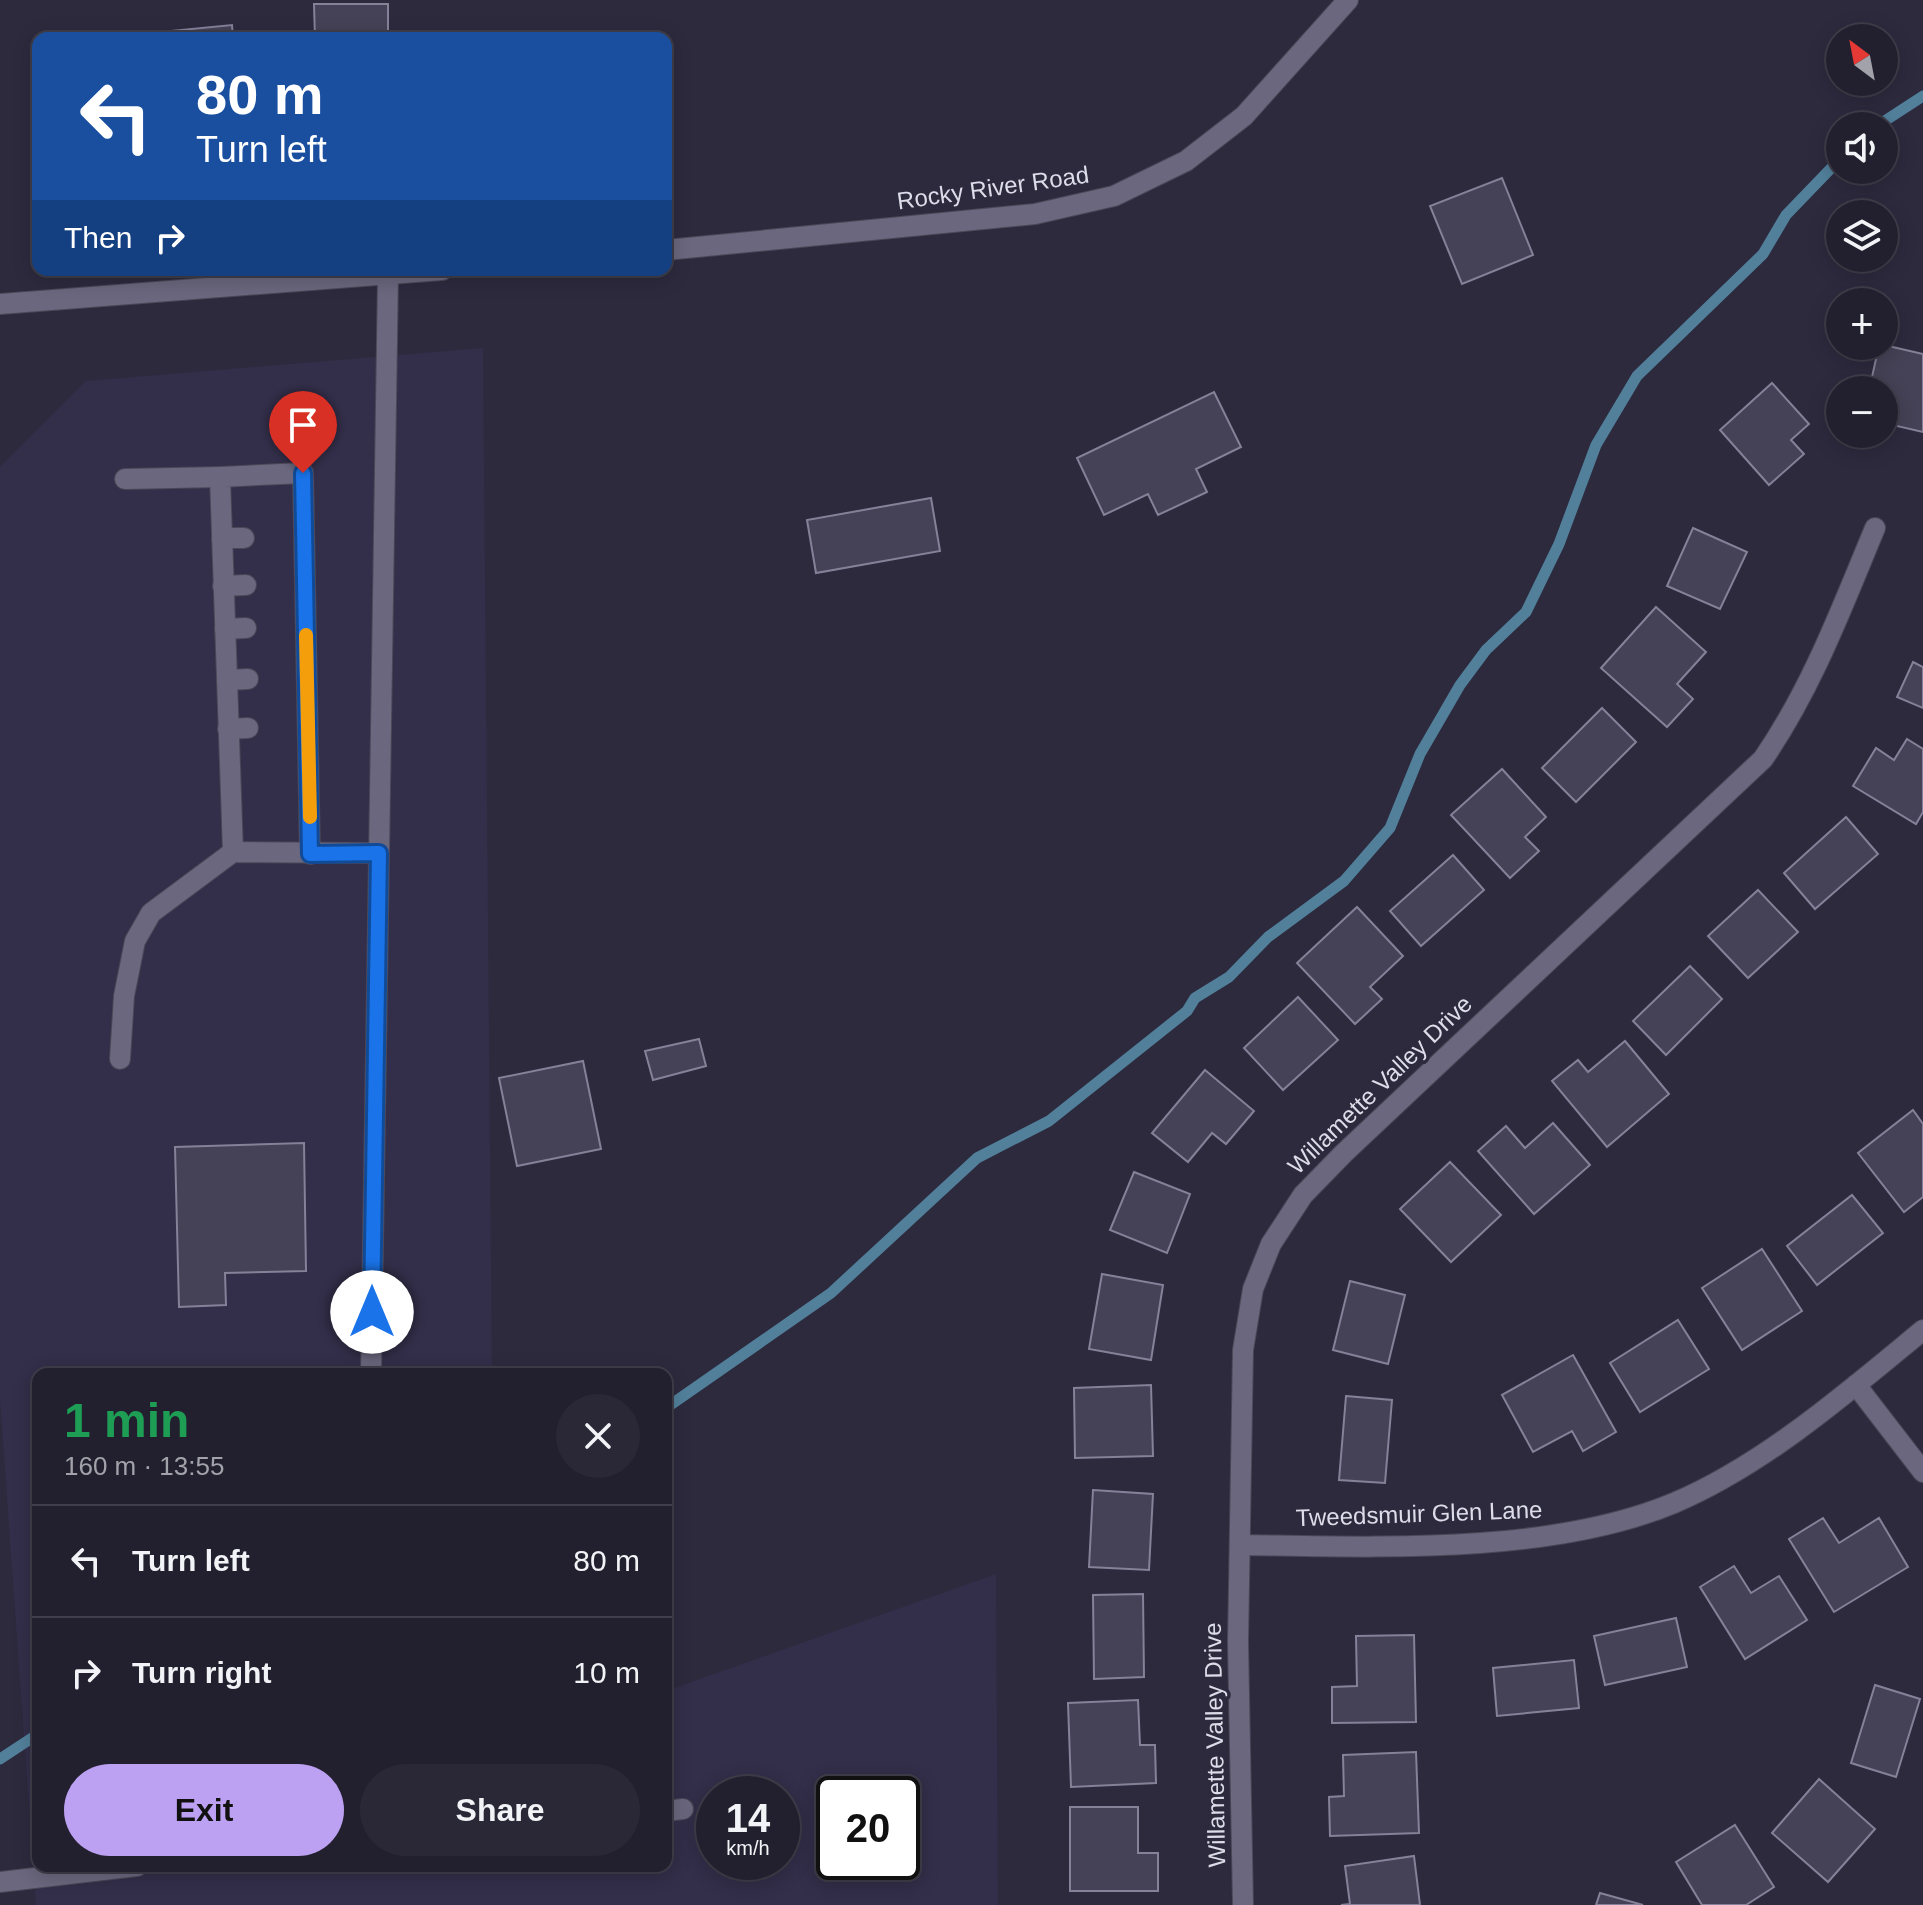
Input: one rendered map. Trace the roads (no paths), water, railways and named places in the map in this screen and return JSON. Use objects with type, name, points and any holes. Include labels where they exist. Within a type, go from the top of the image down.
[{"type":"street","name":"Rocky River Road","points":[[672,249],[1004,217],[1114,196],[1186,161],[1244,116],[1348,0]]},
{"type":"street","points":[[0,304],[375,276]]},
{"type":"street","points":[[371,1368],[388,276]]},
{"type":"street","points":[[125,479],[303,473],[294,535],[300,726],[310,854]]},
{"type":"street","points":[[220,477],[227,680],[238,728],[233,852]]},
{"type":"street","name":"Willamette Valley Drive","points":[[1243,1905],[1238,1642],[1243,1350],[1253,1289],[1271,1244],[1303,1195],[1344,1153],[1763,759],[1792,718],[1875,528]]},
{"type":"street","points":[[222,538],[244,538]]},
{"type":"street","points":[[223,586],[246,585]]},
{"type":"street","points":[[225,629],[246,628]]},
{"type":"street","points":[[227,680],[248,679]]},
{"type":"street","points":[[120,1059],[124,996],[135,941],[151,913],[233,852],[379,853]]},
{"type":"street","name":"Tweedsmuir Glen Lane","points":[[1242,1545],[1339,1546],[1490,1540],[1552,1535],[1615,1522],[1675,1503],[1771,1447],[1856,1385],[1923,1330]]},
{"type":"street","points":[[1856,1385],[1923,1472]]},
{"type":"street","points":[[0,1882],[86,1872]]},
{"type":"waterway","points":[[1898,112],[1923,96]]},
{"type":"waterway","points":[[672,1404],[831,1293],[977,1158],[1049,1121],[1187,1011],[1195,998],[1229,977],[1268,937],[1344,881],[1390,828],[1420,754],[1460,685],[1486,650],[1526,612],[1559,544],[1596,445],[1637,376],[1763,254],[1786,215],[1826,174]]},
{"type":"waterway","points":[[0,1759],[32,1738]]}]
